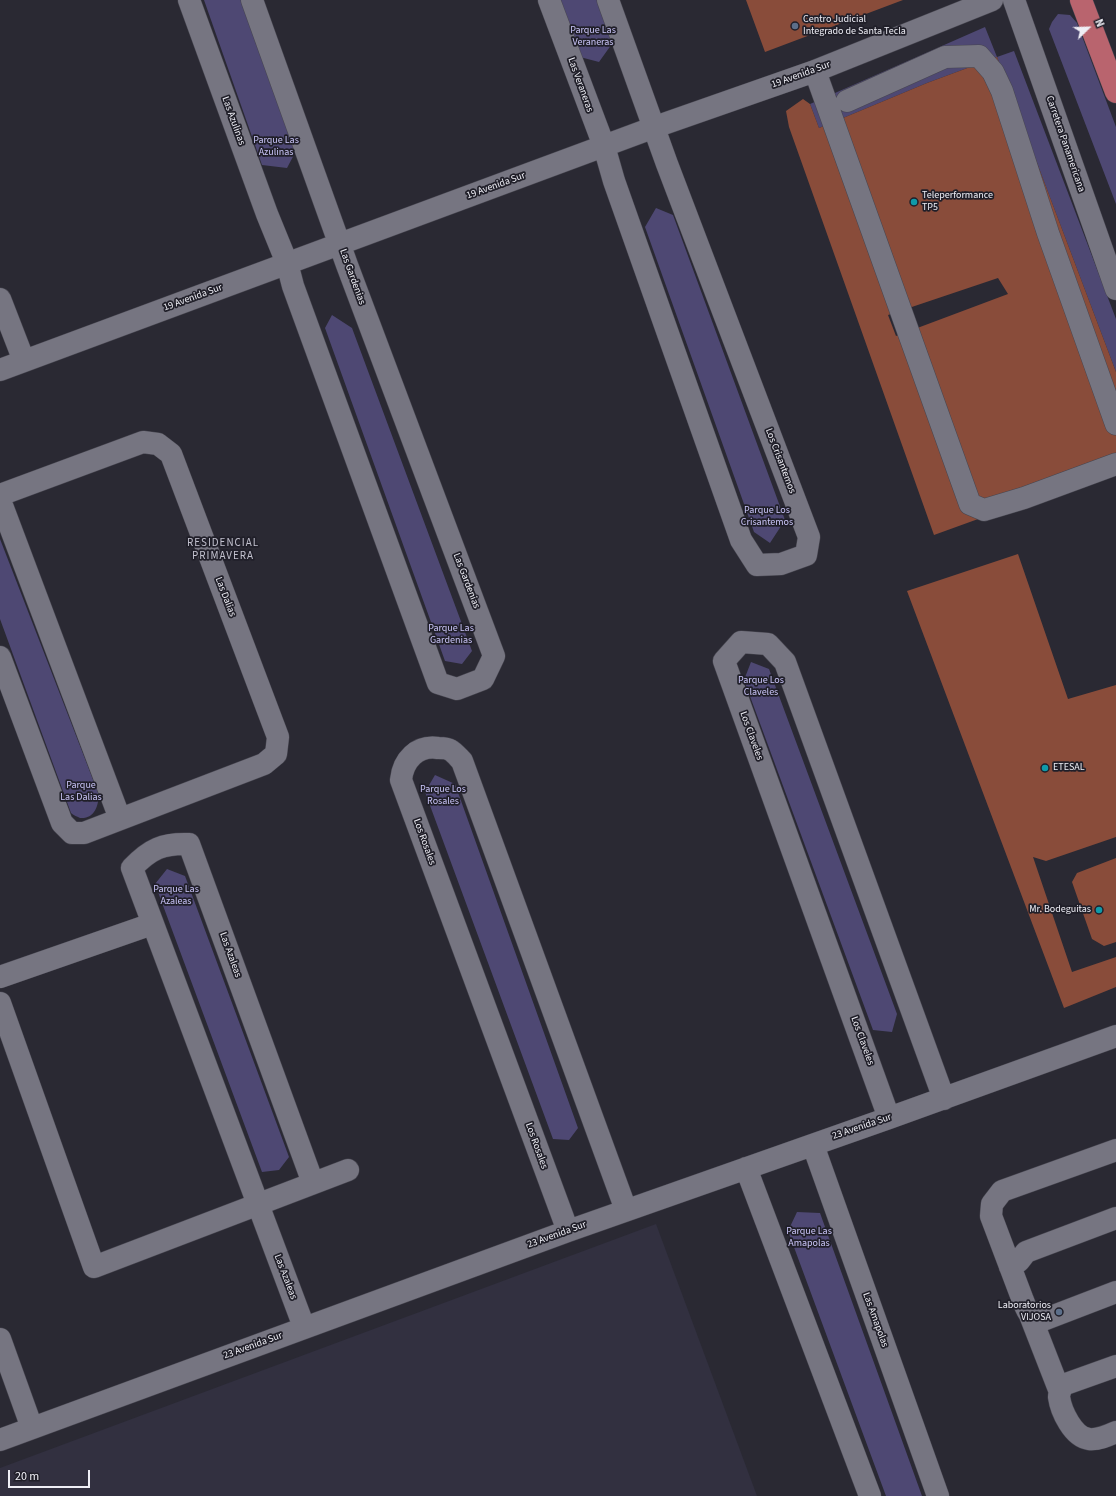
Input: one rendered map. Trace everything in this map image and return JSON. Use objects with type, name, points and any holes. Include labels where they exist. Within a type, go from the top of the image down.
[{"type":"main road","points":[[1081,0],[1116,92]]},
{"type":"street","name":"Las Azulinas","points":[[189,0],[267,214],[287,264]]},
{"type":"street","points":[[252,0],[340,244]]},
{"type":"street","name":"Las Veraneras","points":[[549,0],[604,146]]},
{"type":"street","points":[[608,0],[655,127]]},
{"type":"street","name":"19 Avenida Sur","points":[[0,370],[655,127],[815,71],[992,0]]},
{"type":"street","name":"Carretera Panamericana","points":[[1014,0],[1116,289]]},
{"type":"street","points":[[847,101],[945,57],[979,56],[993,72],[1002,91],[1048,232],[1116,424]]},
{"type":"street","points":[[815,71],[970,504],[984,510],[1024,498],[1116,464]]},
{"type":"street","name":"Los Crisantemos","points":[[604,146],[617,188],[741,540],[756,565],[781,564],[806,555],[809,537],[670,172],[655,127]]},
{"type":"street","name":"Las Gardenias","points":[[287,264],[293,286],[438,683],[457,689],[483,679],[494,656],[340,244]]},
{"type":"street","points":[[0,299],[24,361]]},
{"type":"street","name":"Las Dalias","points":[[0,495],[143,442],[158,444],[171,454],[278,737],[276,754],[264,764],[84,833],[72,833],[62,823],[0,657]]},
{"type":"street","points":[[0,500],[120,819]]},
{"type":"street","name":"Los Claveles","points":[[890,1118],[724,661],[741,642],[768,644],[785,662],[944,1099]]},
{"type":"street","name":"Los Rosales","points":[[568,1231],[401,780],[402,771],[406,762],[420,749],[431,747],[450,749],[462,761],[626,1210]]},
{"type":"street","name":"Las Azaleas","points":[[304,1327],[132,868],[149,852],[160,847],[174,844],[189,844],[313,1183]]},
{"type":"street","points":[[0,977],[152,924]]},
{"type":"street","points":[[0,1003],[94,1267],[348,1170]]},
{"type":"street","name":"23 Avenida Sur","points":[[0,1440],[304,1327],[626,1210],[944,1099],[1116,1036]]},
{"type":"street","name":"Las Amapolas","points":[[813,1145],[938,1496]]},
{"type":"street","points":[[1116,1150],[1002,1191],[992,1204],[991,1216],[1060,1392],[1061,1403],[1068,1422],[1076,1432],[1087,1439],[1102,1438],[1116,1432]]},
{"type":"street","points":[[746,1168],[870,1496]]},
{"type":"street","points":[[1010,1267],[1019,1261],[1026,1252],[1116,1218]]},
{"type":"street","points":[[1030,1315],[1033,1318],[1043,1320],[1116,1292]]},
{"type":"street","points":[[0,1338],[32,1428]]},
{"type":"street","points":[[1060,1392],[1063,1385],[1116,1366]]},
{"type":"shaded area","points":[[656,1224],[757,1496],[0,1496],[0,1468]]},
{"type":"green space","name":"Parque Las Azulinas","points":[[204,0],[243,0],[297,149],[287,168],[262,165]]},
{"type":"green space","name":"Parque Las Veraneras","points":[[560,0],[599,0],[614,41],[599,62],[580,57]]},
{"type":"green space","points":[[1058,14],[1070,15],[1077,23],[1116,127],[1116,204],[1049,29]]},
{"type":"green space","points":[[985,27],[997,57],[927,83],[819,128],[810,104]]},
{"type":"green space","points":[[1014,51],[1116,319],[1116,372],[997,57]]},
{"type":"green space","name":"Parque Los Crisantemos","points":[[656,208],[673,215],[785,520],[770,543],[754,532],[645,227]]},
{"type":"green space","name":"Parque Las Gardenias","points":[[332,315],[352,328],[472,651],[462,664],[445,661],[325,328]]},
{"type":"green space","name":"Parque Las Dalias","points":[[0,539],[99,795],[95,811],[85,818],[80,818],[71,813],[0,619]]},
{"type":"green space","name":"Parque Los Claveles","points":[[751,662],[769,669],[897,1014],[892,1032],[873,1030],[744,680]]},
{"type":"green space","name":"Parque Los Rosales","points":[[435,775],[455,784],[578,1128],[569,1140],[553,1139],[425,792]]},
{"type":"green space","name":"Parque Las Azaleas","points":[[167,869],[185,876],[289,1157],[279,1170],[262,1172],[155,884]]},
{"type":"green space","name":"Parque Las Amapolas","points":[[797,1212],[820,1213],[922,1496],[886,1496],[788,1231]]},
{"type":"building","name":"Centro Judicial Integrado de Santa Tecla","points":[[746,0],[903,0],[765,52]]},
{"type":"building","points":[[997,57],[1116,372],[1116,469],[934,535],[789,127],[786,111],[803,99],[810,104],[819,128],[927,83]],"holes":[[[998,278],[1008,294],[896,336],[888,315]]]},
{"type":"building","name":"ETESAL","points":[[1018,554],[1068,699],[1116,685],[1116,837],[1046,861],[1033,857],[1072,972],[1116,957],[1116,987],[1064,1008],[907,591]]},
{"type":"building","name":"Mr. Bodeguitas","points":[[1116,858],[1116,942],[1104,946],[1092,939],[1072,882],[1077,873]]},
{"type":"place","name":"Centro Judicial Integrado de Santa Tecla","points":[[795,26]]},
{"type":"place","name":"Teleperformance TP5","points":[[914,202]]},
{"type":"place","name":"ETESAL","points":[[1045,768]]},
{"type":"place","name":"Mr. Bodeguitas","points":[[1099,910]]},
{"type":"place","name":"Laboratorios VIJOSA","points":[[1059,1312]]},
{"type":"district","name":"RESIDENCIAL PRIMAVERA","points":[[223,550]]}]
